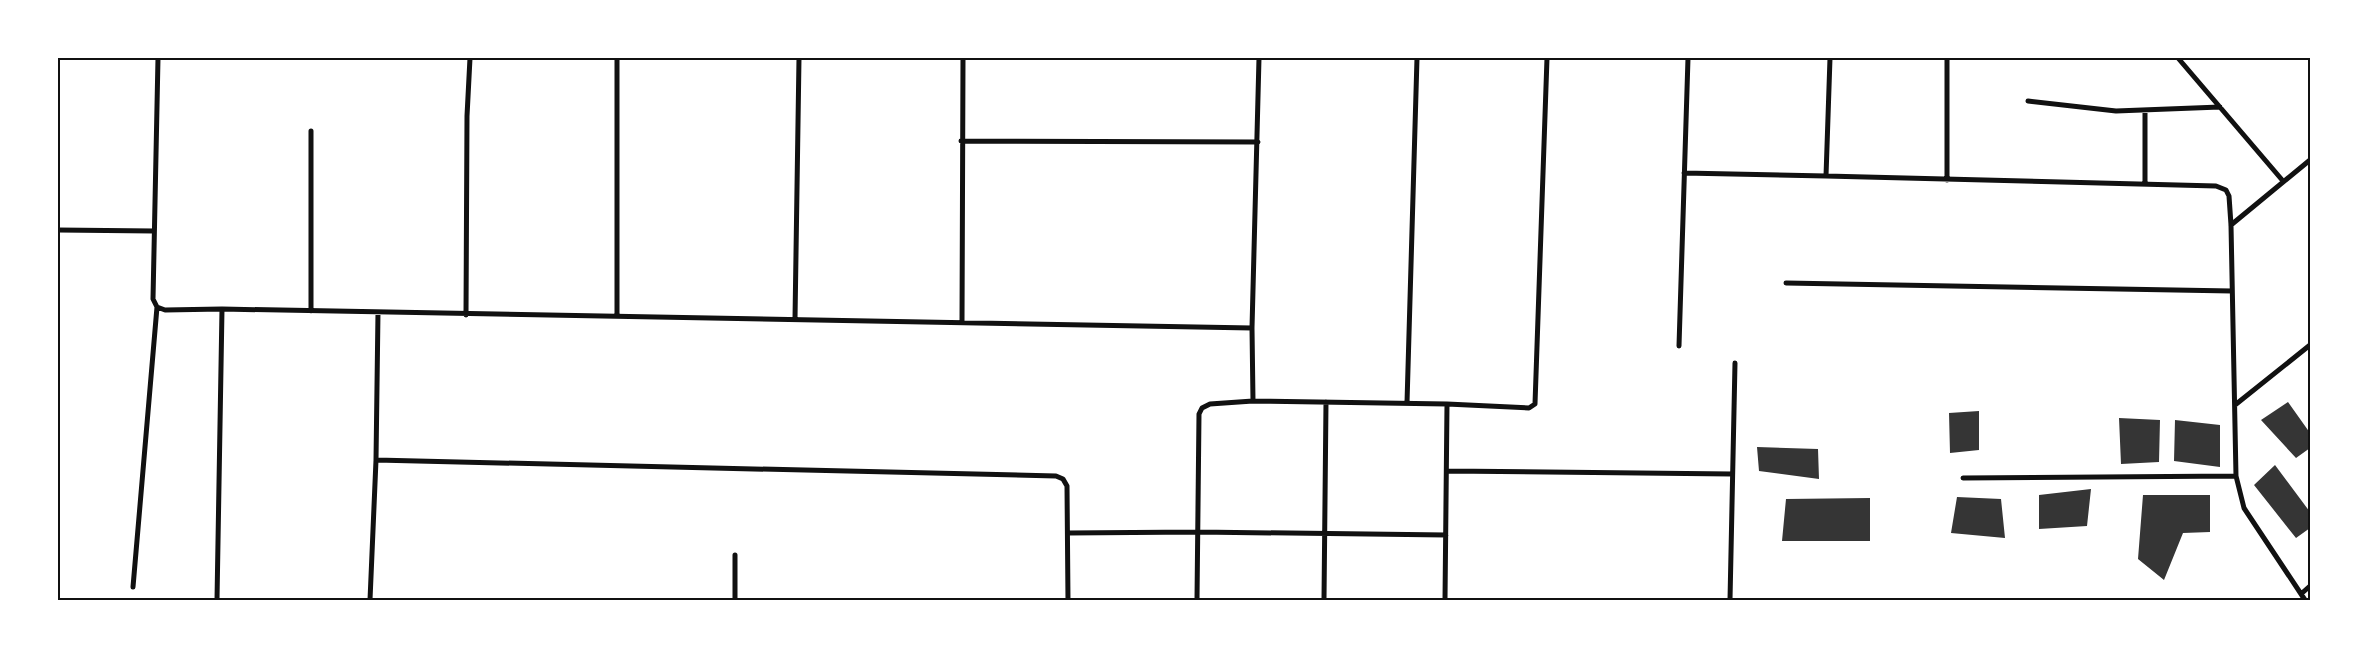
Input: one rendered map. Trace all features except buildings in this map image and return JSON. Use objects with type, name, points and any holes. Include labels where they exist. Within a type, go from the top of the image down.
[{"type":"street","points":[[133,587],[157,308],[154,299],[154,231],[158,58]]},
{"type":"street","points":[[466,315],[467,116],[470,58]]},
{"type":"street","points":[[617,58],[617,316]]},
{"type":"street","points":[[794,320],[798,58]]},
{"type":"street","points":[[962,323],[963,58]]},
{"type":"street","points":[[1253,401],[1252,328],[1259,58]]},
{"type":"street","points":[[1407,403],[1417,58]]},
{"type":"street","points":[[1197,600],[1199,414],[1202,408],[1210,404],[1253,401],[1448,404],[1529,408],[1535,404],[1546,58]]},
{"type":"street","points":[[1679,346],[1688,58]]},
{"type":"street","points":[[1826,176],[1830,58]]},
{"type":"street","points":[[1947,58],[1947,180]]},
{"type":"street","points":[[2178,58],[2283,182]]},
{"type":"street","points":[[2028,101],[2101,110],[2145,111],[2220,107]]},
{"type":"street","points":[[2145,111],[2145,184]]},
{"type":"street","points":[[311,132],[311,311]]},
{"type":"street","points":[[962,141],[1258,142]]},
{"type":"street","points":[[2231,225],[2310,160]]},
{"type":"street","points":[[1684,173],[2222,187],[2229,196],[2231,225],[2236,476],[2244,508],[2305,600]]},
{"type":"street","points":[[58,230],[154,231]]},
{"type":"street","points":[[1786,283],[2232,291]]},
{"type":"street","points":[[157,308],[165,310],[222,309],[1252,328]]},
{"type":"street","points":[[217,600],[222,309]]},
{"type":"street","points":[[370,600],[376,460],[378,312]]},
{"type":"street","points":[[2235,405],[2310,345]]},
{"type":"street","points":[[1730,600],[1734,363]]},
{"type":"street","points":[[1324,600],[1326,402]]},
{"type":"street","points":[[1445,600],[1448,404]]},
{"type":"street","points":[[376,460],[1056,476],[1063,479],[1067,486],[1068,600]]},
{"type":"street","points":[[1447,471],[1732,474]]},
{"type":"street","points":[[1963,478],[2236,476]]},
{"type":"street","points":[[1068,533],[1198,532],[1446,536]]},
{"type":"street","points":[[735,555],[735,600]]},
{"type":"street","points":[[2301,594],[2310,586]]}]
